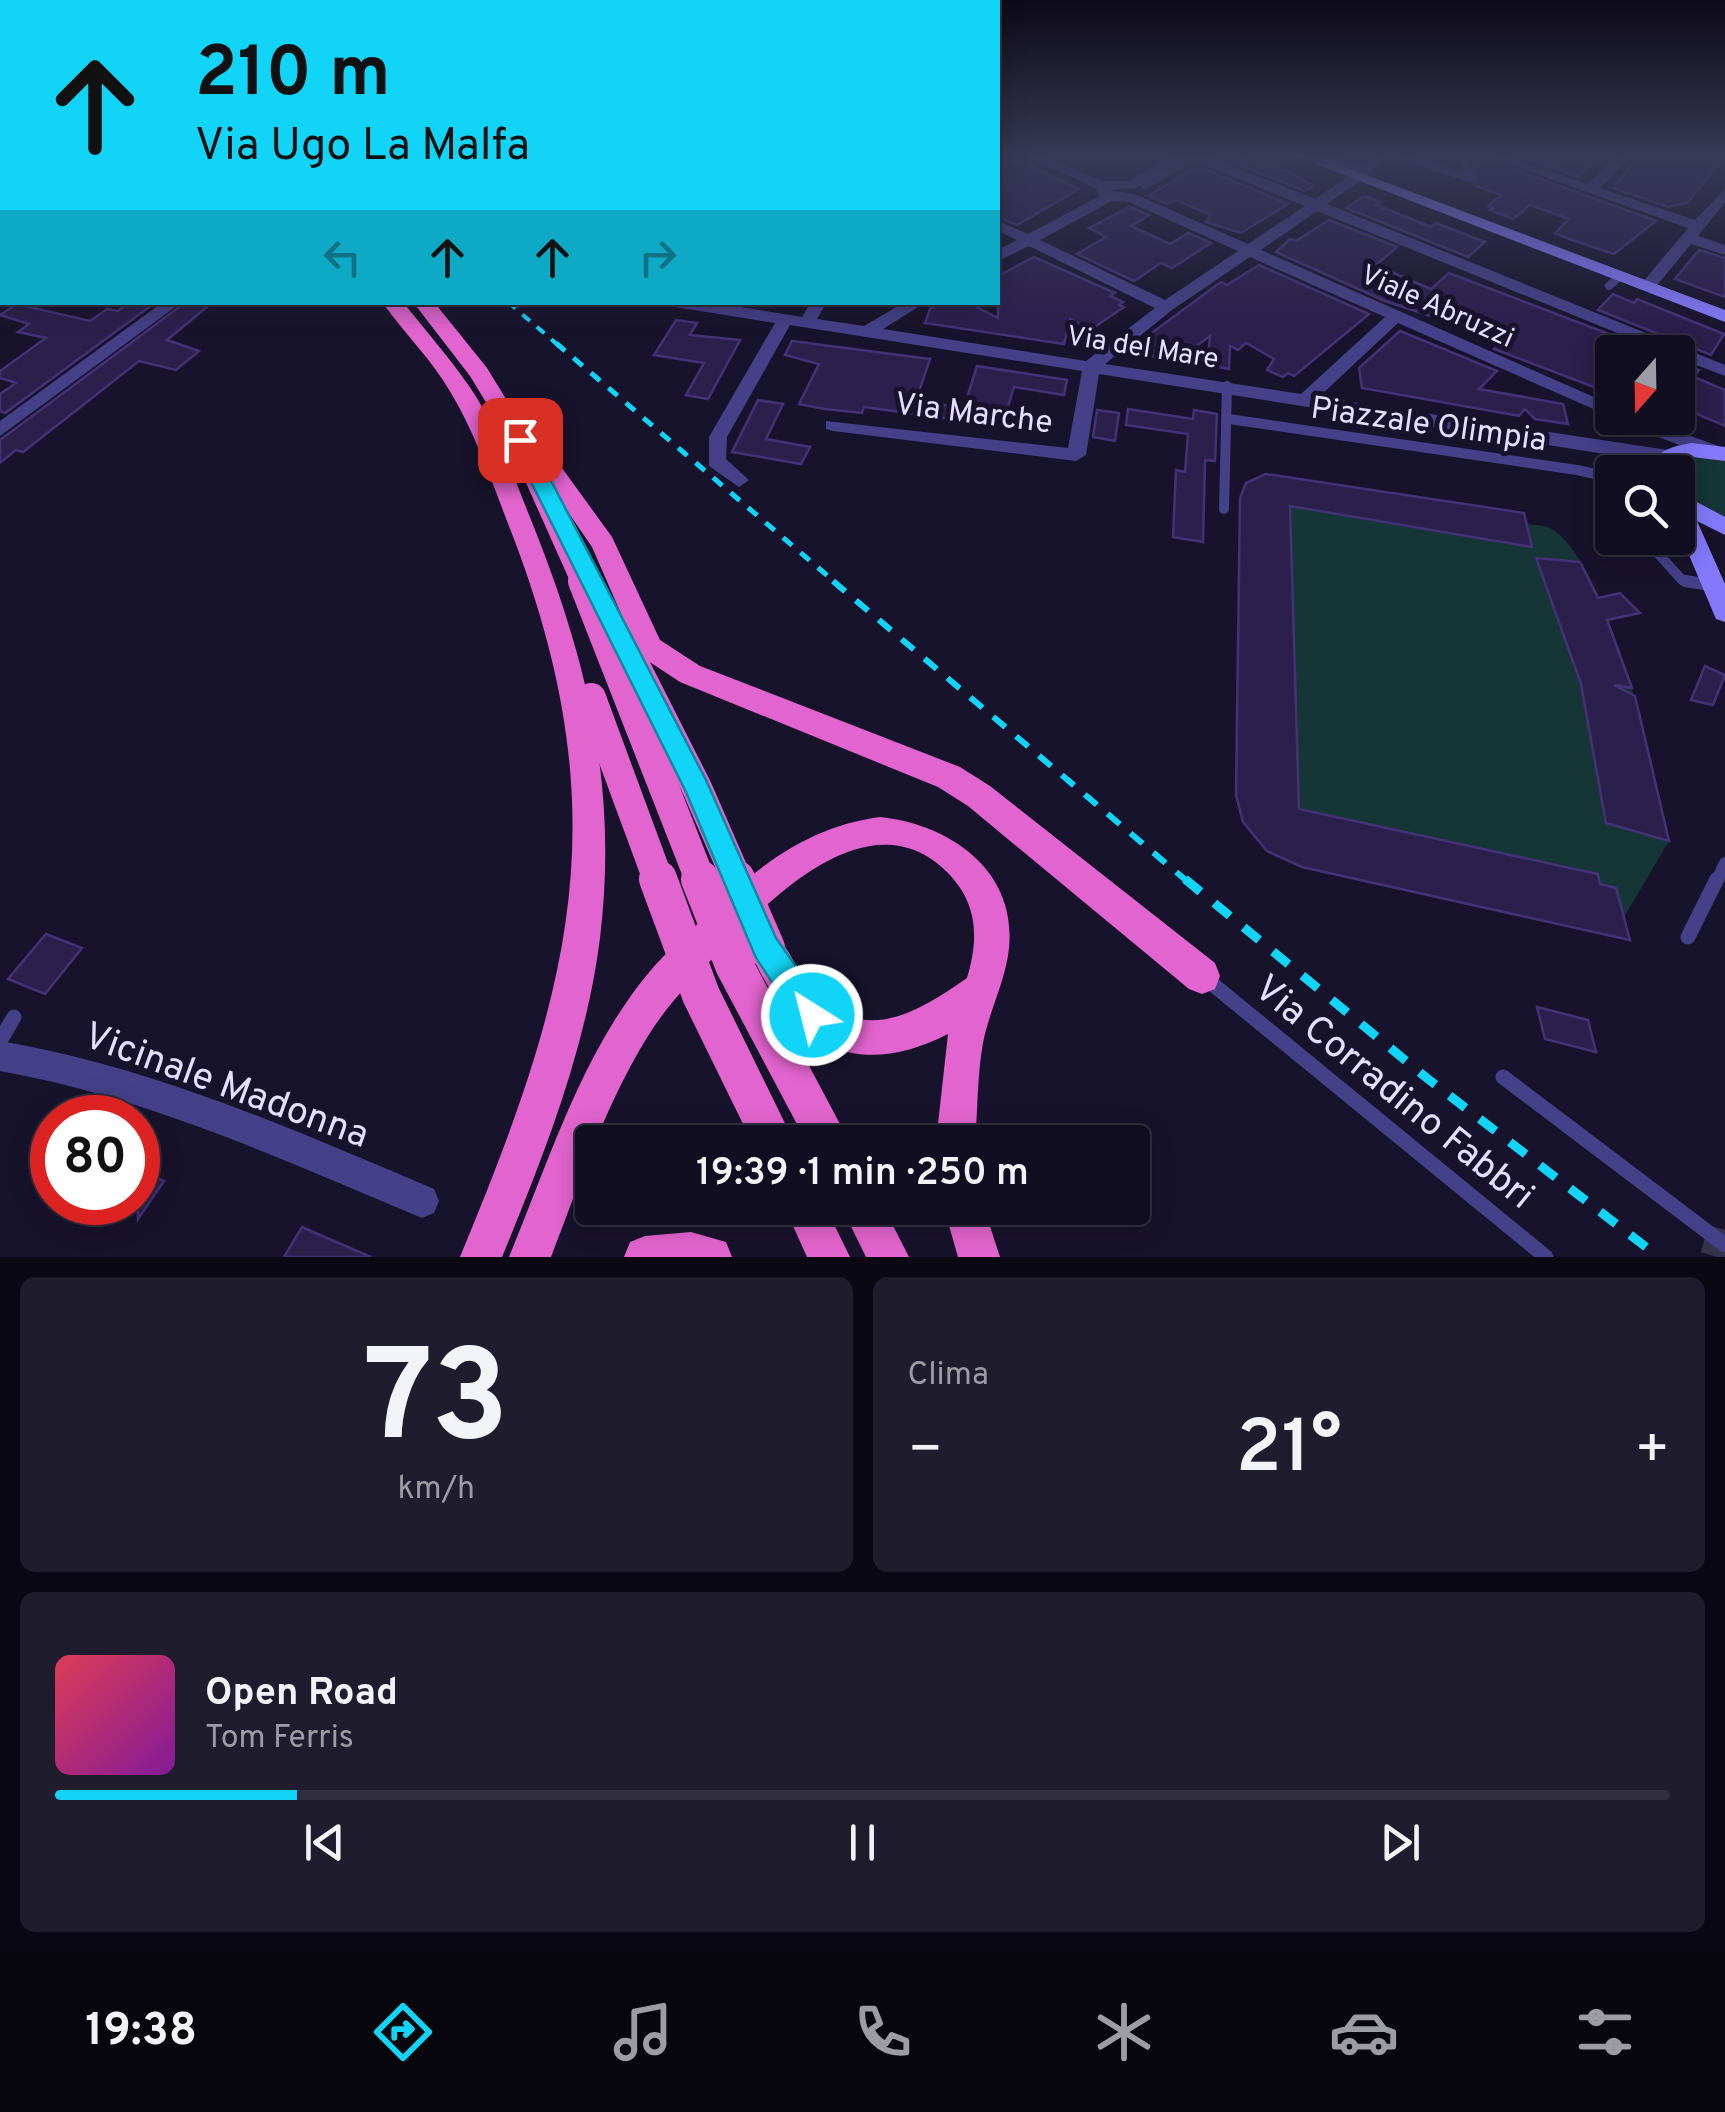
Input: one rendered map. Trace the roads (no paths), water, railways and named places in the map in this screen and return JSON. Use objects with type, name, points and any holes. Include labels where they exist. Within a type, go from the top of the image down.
[{"type":"highway","points":[[394,305],[461,390],[501,474],[591,698],[701,994],[765,1125]]},
{"type":"highway","points":[[425,305],[479,374],[520,440],[697,788],[766,948],[812,1015],[852,1034],[880,1040],[928,1030],[979,990]]},
{"type":"highway","points":[[520,440],[554,474],[604,544],[649,647],[666,662],[913,759],[980,796],[1202,976]]},
{"type":"highway","points":[[554,508],[734,966],[819,1125]]},
{"type":"highway","points":[[481,1257],[533,1138],[570,1004],[590,895],[591,806],[584,736],[542,578]]},
{"type":"highway","points":[[530,1257],[614,1061],[654,993],[782,869],[836,841],[867,832],[905,834],[940,847],[970,874],[990,918],[990,965],[979,990],[960,1073],[957,1125]]},
{"type":"highway","points":[[813,1225],[829,1257]]},
{"type":"highway","points":[[871,1225],[888,1257]]},
{"type":"highway","points":[[969,1225],[978,1257]]},
{"type":"highway","points":[[645,1257],[691,1252],[712,1257]]},
{"type":"main road","points":[[1459,215],[1615,281],[1648,286],[1725,316]]},
{"type":"main road","points":[[1695,511],[1725,527]]},
{"type":"main road","points":[[1695,542],[1721,603]]},
{"type":"street","points":[[1000,255],[1068,215]]},
{"type":"street","name":"Viale Abruzzi","points":[[1182,215],[1247,251],[1595,405]]},
{"type":"street","points":[[1092,365],[1166,308],[1301,215]]},
{"type":"street","points":[[1336,215],[1725,371]]},
{"type":"street","points":[[1653,215],[1696,232],[1725,250]]},
{"type":"street","points":[[1648,286],[1709,215]]},
{"type":"street","points":[[1000,226],[1166,308]]},
{"type":"street","points":[[0,430],[170,305]]},
{"type":"street","name":"Via del Mare","points":[[694,305],[1227,386],[1630,455]]},
{"type":"street","points":[[806,324],[817,305]]},
{"type":"street","points":[[866,332],[913,305]]},
{"type":"street","points":[[1306,399],[1395,317]]},
{"type":"street","points":[[739,480],[716,461],[718,436],[785,320]]},
{"type":"street","name":"Via Marche","points":[[834,426],[1076,455],[1092,365]]},
{"type":"street","points":[[1671,435],[1719,453]]},
{"type":"street","name":"Vicinale Madonna","points":[[0,1056],[66,1065],[220,1117],[422,1200]]},
{"type":"lane","points":[[1224,509],[1230,419],[1227,386]]},
{"type":"lane","name":"Piazzale Olimpia","points":[[1230,419],[1595,474]]},
{"type":"lane","points":[[1659,555],[1682,580],[1721,603]]},
{"type":"lane","points":[[1688,937],[1725,863]]},
{"type":"lane","name":"Via Corradino Fabbri","points":[[1202,976],[1546,1257]]},
{"type":"lane","points":[[0,1041],[14,1017]]},
{"type":"lane","points":[[1503,1077],[1725,1244]]},
{"type":"tunnel","points":[[1717,1257],[1725,1230]]},
{"type":"railway","points":[[511,305],[559,346]]},
{"type":"railway","points":[[556,343],[836,583]]},
{"type":"railway","points":[[833,581],[1188,882]]},
{"type":"railway","points":[[1185,879],[1428,1079],[1659,1257]]}]
